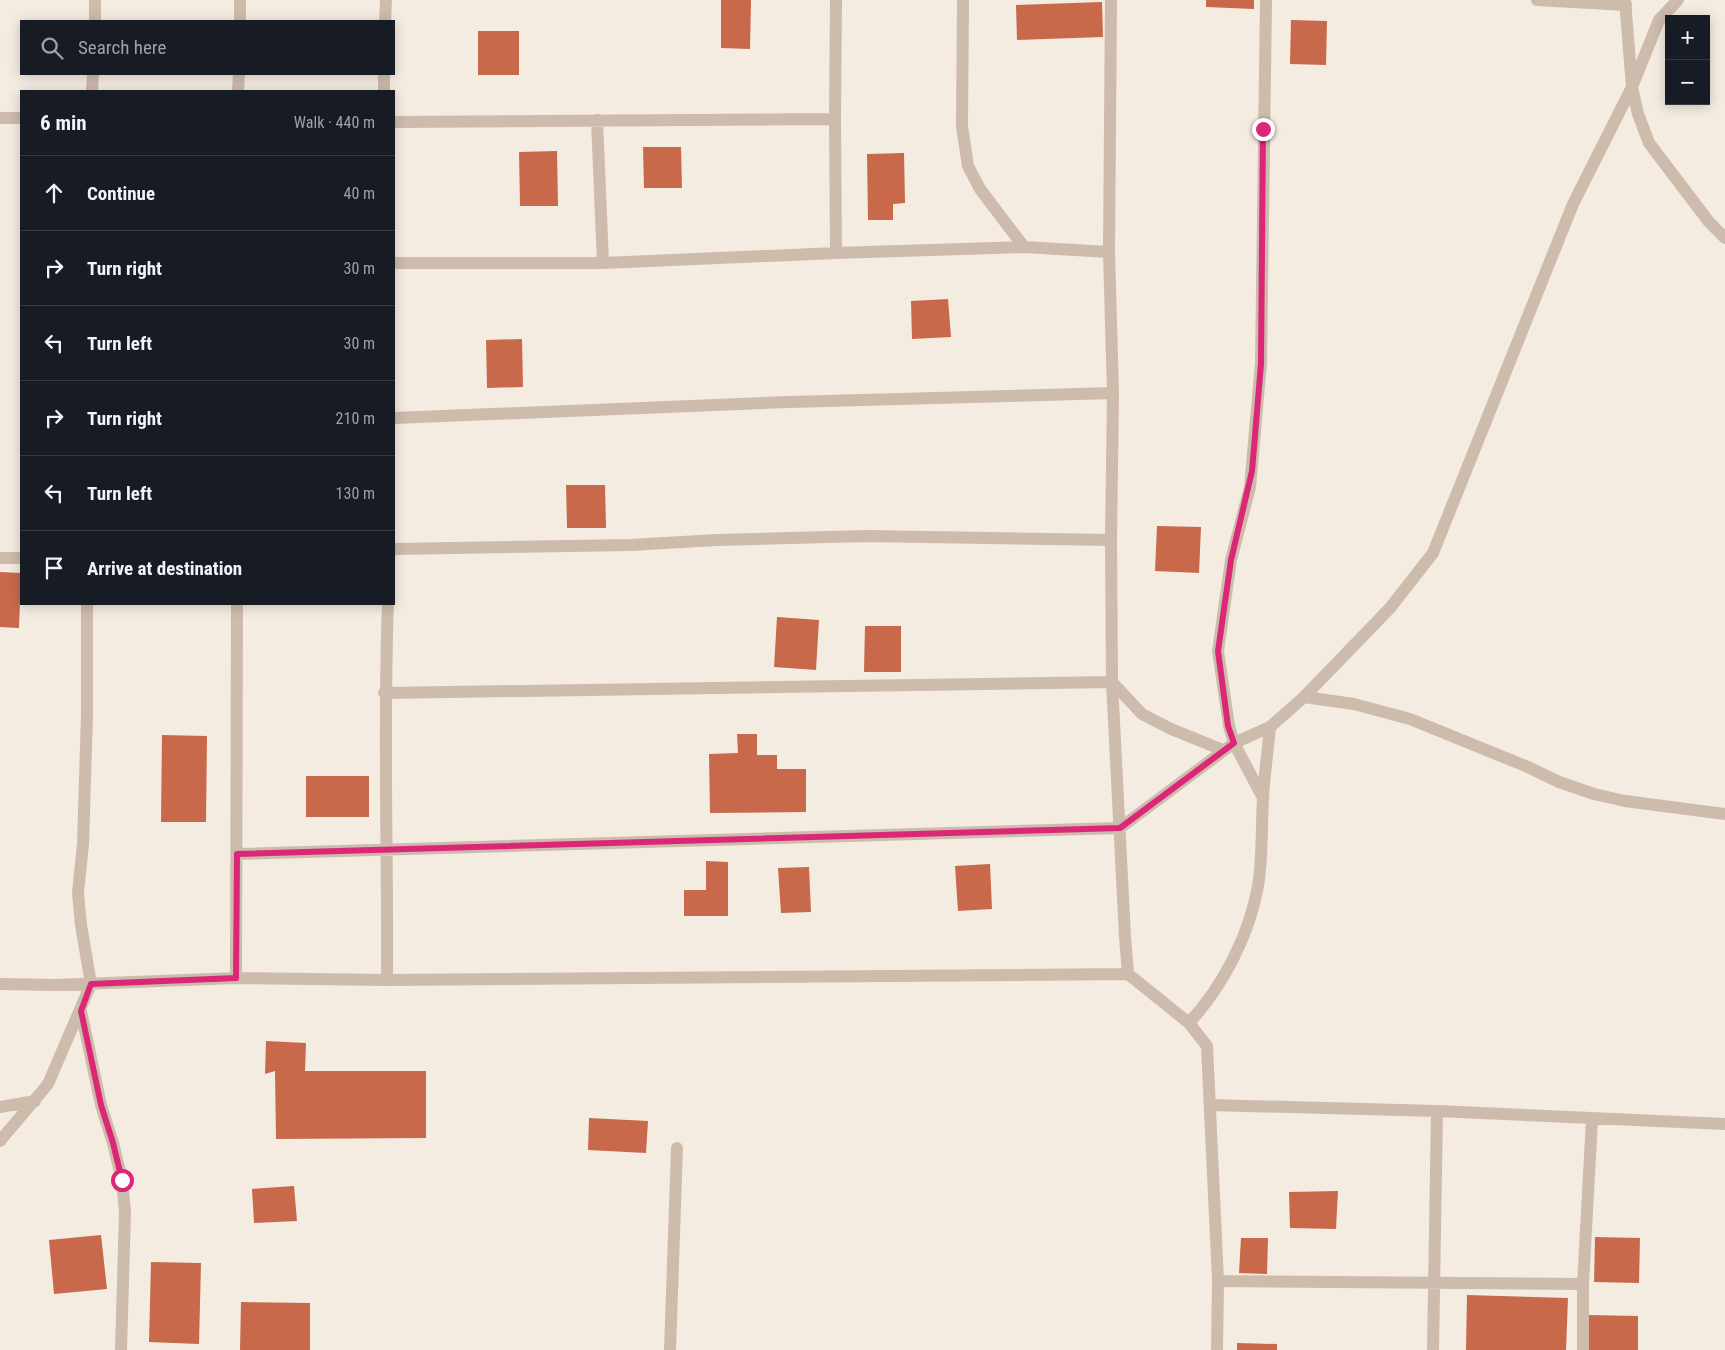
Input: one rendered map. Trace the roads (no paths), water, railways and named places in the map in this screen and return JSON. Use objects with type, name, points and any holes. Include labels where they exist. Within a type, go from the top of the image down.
[{"type":"street","points":[[95,20],[96,0]]},
{"type":"street","points":[[240,0],[240,20]]},
{"type":"street","points":[[385,20],[386,0]]},
{"type":"street","points":[[836,0],[836,254]]},
{"type":"street","points":[[962,0],[962,126],[968,166],[980,189],[1024,247]]},
{"type":"street","points":[[1111,0],[1109,252],[1113,393],[1112,682],[1121,879],[1128,974]]},
{"type":"street","points":[[1263,798],[1228,746],[1228,726],[1218,651],[1231,560],[1250,487],[1261,364],[1266,0]]},
{"type":"street","points":[[1537,0],[1625,2],[1632,87],[1638,114],[1649,143],[1709,222],[1725,238]]},
{"type":"street","points":[[237,854],[388,848],[1120,828],[1228,746],[1270,727],[1304,697],[1390,608],[1433,553],[1572,204],[1632,87],[1659,20],[1678,0]]},
{"type":"street","points":[[92,90],[93,75]]},
{"type":"street","points":[[238,90],[239,75]]},
{"type":"street","points":[[384,75],[384,90]]},
{"type":"street","points":[[0,118],[20,118]]},
{"type":"street","points":[[395,122],[835,119]]},
{"type":"street","points":[[597,120],[603,263]]},
{"type":"street","points":[[395,263],[603,263],[1024,247],[1109,252]]},
{"type":"street","points":[[395,418],[789,402],[1113,393]]},
{"type":"street","points":[[395,549],[630,545],[717,540],[867,536],[1111,540]]},
{"type":"street","points":[[0,558],[20,558]]},
{"type":"street","points":[[0,1141],[48,1084],[91,984],[81,926],[78,893],[87,724],[87,605]]},
{"type":"street","points":[[236,978],[237,605]]},
{"type":"street","points":[[387,980],[388,848],[384,693],[388,605]]},
{"type":"street","points":[[384,693],[1112,682],[1142,714],[1171,729],[1228,746]]},
{"type":"street","points":[[1304,697],[1354,704],[1410,719],[1528,767],[1559,782],[1594,794],[1624,801],[1725,814]]},
{"type":"street","points":[[1189,1023],[1215,993],[1227,972],[1246,928],[1258,887],[1263,798],[1270,727]]},
{"type":"street","points":[[0,984],[91,984],[236,978],[387,980],[1128,974],[1189,1023],[1206,1046],[1218,1281],[1217,1350]]},
{"type":"street","points":[[81,1011],[99,1096],[122,1180],[125,1212],[121,1350]]},
{"type":"street","points":[[0,1107],[35,1101]]},
{"type":"street","points":[[1210,1105],[1437,1111],[1592,1120],[1725,1124]]},
{"type":"street","points":[[1433,1350],[1437,1111]]},
{"type":"street","points":[[1583,1350],[1583,1284],[1592,1120]]},
{"type":"street","points":[[670,1350],[677,1148]]},
{"type":"street","points":[[1218,1281],[1583,1284]]}]
